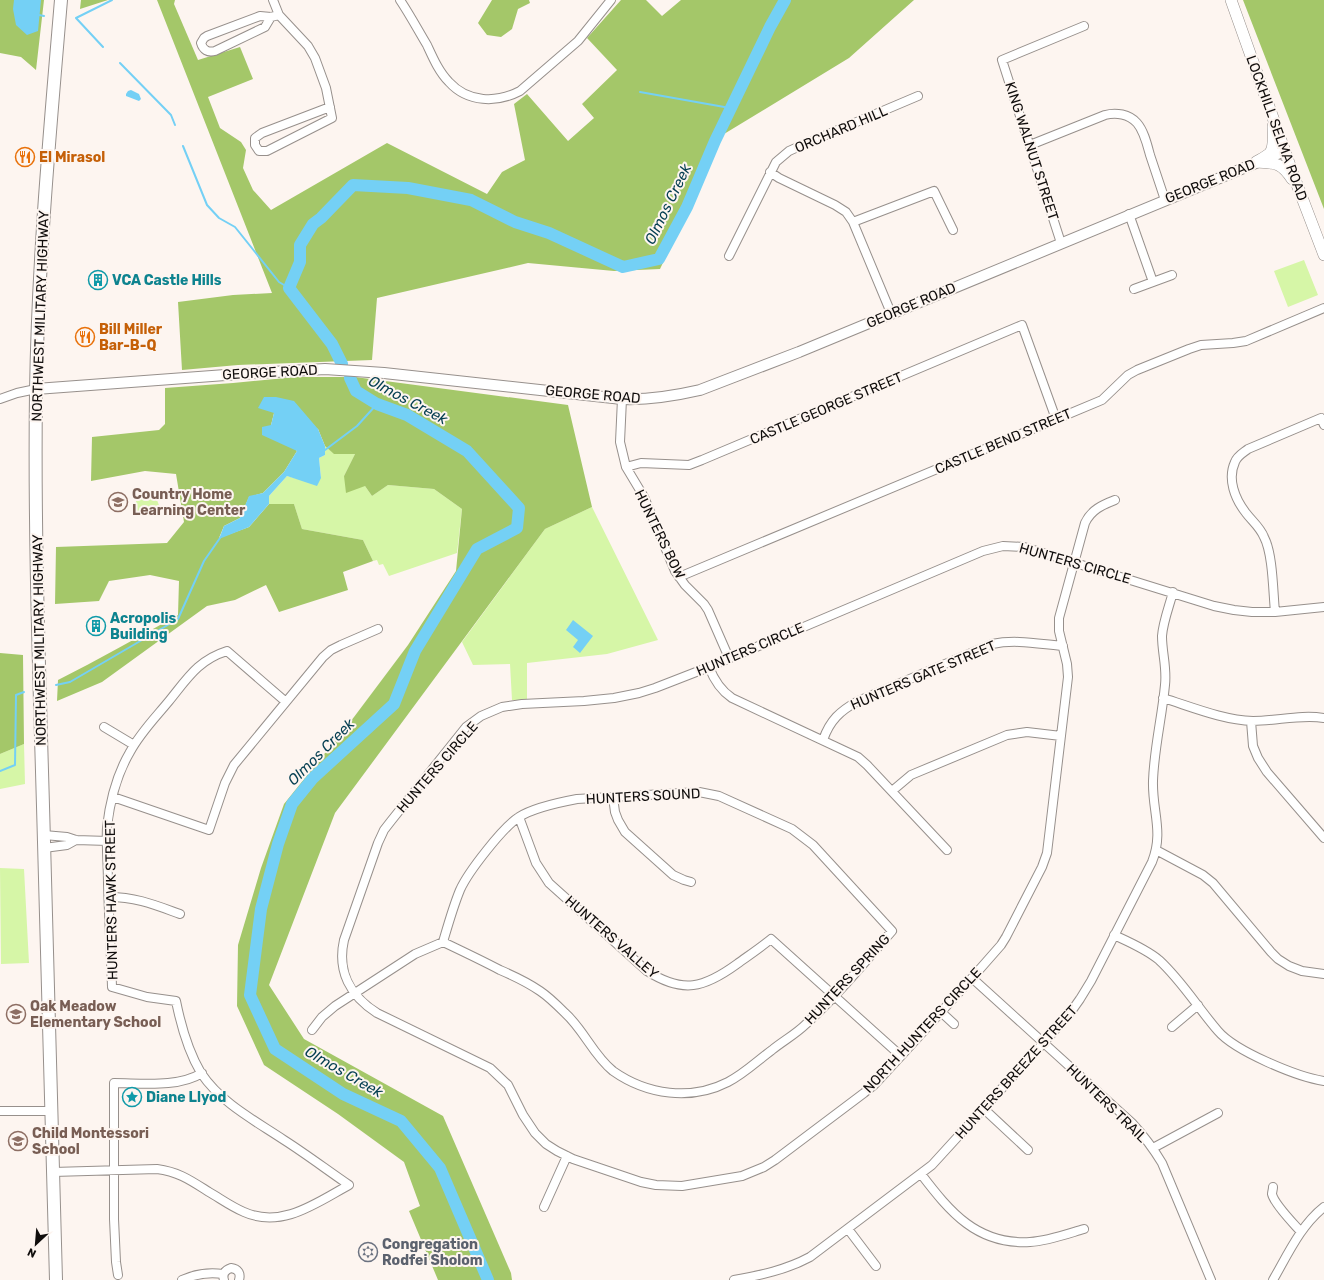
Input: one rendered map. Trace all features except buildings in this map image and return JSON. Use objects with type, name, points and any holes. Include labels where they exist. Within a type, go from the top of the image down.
[{"type":"main road","name":"NORTHWEST MILITARY HIGHWAY","points":[[56,1280],[36,528],[36,388],[44,208],[61,0]]},
{"type":"main road","name":"LOCKHILL SELMA ROAD","points":[[1232,0],[1299,191],[1324,254]]},
{"type":"main road","points":[[1256,162],[1272,150],[1273,118]]},
{"type":"main road","points":[[1256,162],[1272,163],[1282,167],[1286,170],[1299,191]]},
{"type":"street","points":[[273,0],[275,16],[308,46],[315,58],[326,88],[330,106],[332,118],[267,151],[259,151],[255,138],[330,106]]},
{"type":"street","points":[[400,0],[441,72],[450,83],[461,92],[486,100],[496,99],[520,91],[578,42],[611,0]]},
{"type":"street","points":[[260,16],[275,16],[265,27],[215,51],[207,51],[202,47],[201,43],[207,36],[260,16]]},
{"type":"street","name":"KING WALNUT STREET","points":[[1061,243],[1002,60],[1084,26]]},
{"type":"street","name":"ORCHARD HILL","points":[[729,256],[770,172],[776,162],[789,150],[918,96]]},
{"type":"street","points":[[1030,145],[1105,115],[1121,114],[1130,118],[1137,124],[1144,135],[1165,200]]},
{"type":"street","name":"GEORGE ROAD","points":[[0,399],[36,388],[324,369],[384,373],[622,399],[640,400],[700,390],[799,352],[1129,214],[1285,151]]},
{"type":"street","points":[[770,172],[846,212],[853,222],[891,313]]},
{"type":"street","points":[[853,222],[934,191],[953,230]]},
{"type":"street","points":[[1129,214],[1153,282]]},
{"type":"street","points":[[1134,289],[1172,275]]},
{"type":"street","name":"CASTLE BEND STREET","points":[[679,577],[1102,400],[1128,375],[1188,348],[1201,345],[1233,344],[1246,341],[1324,308]]},
{"type":"street","name":"CASTLE GEORGE STREET","points":[[626,467],[641,463],[689,465],[1022,326],[1056,419]]},
{"type":"street","name":"HUNTERS BOW","points":[[622,399],[620,442],[626,467],[644,497],[675,571],[685,586],[704,604],[708,610],[729,658]]},
{"type":"street","points":[[1275,612],[1270,565],[1264,537],[1239,503],[1234,491],[1231,473],[1238,457],[1248,449],[1323,421]]},
{"type":"street","name":"NORTH HUNTERS CIRCLE","points":[[354,993],[365,1005],[377,1013],[490,1068],[508,1085],[523,1115],[535,1133],[546,1144],[567,1156],[656,1186],[682,1186],[742,1176],[764,1167],[781,1156],[874,1085],[972,978],[1001,945],[1042,867],[1047,853],[1068,677],[1058,618],[1087,520],[1093,512],[1101,506],[1115,500]]},
{"type":"street","name":"HUNTERS CIRCLE","points":[[354,993],[344,976],[342,950],[344,940],[384,830],[466,727],[481,716],[502,707],[522,704],[584,702],[626,696],[655,688],[709,667],[989,548],[1003,546],[1017,546],[1173,592],[1214,606],[1234,610],[1275,612],[1324,607]]},
{"type":"street","name":"HUNTERS BREEZE STREET","points":[[734,1280],[768,1277],[810,1257],[921,1174],[945,1153],[1068,1016],[1080,999],[1091,981],[1152,862],[1156,850],[1158,831],[1153,798],[1153,781],[1166,674],[1162,644],[1162,631],[1173,592]]},
{"type":"street","points":[[112,797],[209,830],[225,783],[234,765],[315,666],[331,650],[378,629]]},
{"type":"street","name":"HUNTERS GATE STREET","points":[[823,740],[835,717],[847,707],[992,644],[1004,641],[1016,641],[1063,646]]},
{"type":"street","name":"HUNTERS HAWK STREET","points":[[114,1170],[157,1169],[175,1172],[242,1212],[268,1218],[286,1216],[306,1208],[349,1185],[237,1110],[214,1089],[202,1073],[191,1053],[176,1001],[152,998],[112,987],[107,828],[112,797],[121,770],[134,745],[152,720],[198,667],[207,659],[227,651],[286,702]]},
{"type":"street","points":[[709,667],[718,685],[732,698],[858,757],[947,850]]},
{"type":"street","points":[[1163,698],[1225,717],[1251,721],[1312,717],[1324,718]]},
{"type":"street","points":[[1251,721],[1253,746],[1258,758],[1267,772],[1324,838]]},
{"type":"street","points":[[104,727],[134,745]]},
{"type":"street","points":[[892,791],[911,775],[1007,735],[1027,732],[1061,736]]},
{"type":"street","name":"HUNTERS SOUND","points":[[443,942],[461,889],[472,870],[504,829],[519,816],[565,801],[577,799],[699,792],[726,798],[792,829],[813,845],[892,931]]},
{"type":"street","points":[[613,797],[615,812],[625,832],[673,875],[691,882]]},
{"type":"street","name":"HUNTERS VALLEY","points":[[519,816],[536,863],[549,883],[647,971],[657,978],[676,985],[689,986],[702,984],[720,977],[771,939],[834,996]]},
{"type":"street","points":[[44,842],[67,837],[76,840],[108,840]]},
{"type":"street","points":[[44,842],[67,845],[76,840]]},
{"type":"street","points":[[1156,850],[1203,874],[1213,883],[1271,952],[1284,962],[1302,971],[1324,974]]},
{"type":"street","points":[[109,897],[142,900],[180,914]]},
{"type":"street","name":"HUNTERS SPRING","points":[[443,942],[525,982],[540,991],[567,1014],[596,1053],[612,1070],[641,1086],[663,1092],[674,1093],[708,1090],[728,1082],[741,1074],[804,1026],[834,996],[892,931]]},
{"type":"street","points":[[1114,935],[1147,952],[1160,961],[1218,1031],[1237,1047],[1289,1071],[1302,1076],[1324,1081]]},
{"type":"street","points":[[312,1030],[322,1017],[354,993],[415,954],[443,942]]},
{"type":"street","name":"HUNTERS TRAIL","points":[[972,978],[1132,1123],[1144,1136],[1162,1163],[1211,1280]]},
{"type":"street","points":[[834,996],[901,1056]]},
{"type":"street","points":[[1172,1027],[1198,1005]]},
{"type":"street","points":[[941,1012],[954,1024]]},
{"type":"street","points":[[118,1274],[114,1219],[114,1083],[171,1083],[186,1081],[202,1073]]},
{"type":"street","points":[[984,1109],[1028,1150]]},
{"type":"street","points":[[0,1111],[51,1111]]},
{"type":"street","points":[[1153,1148],[1218,1113]]},
{"type":"street","points":[[544,1207],[567,1156]]},
{"type":"street","points":[[53,1172],[114,1170]]},
{"type":"street","points":[[921,1174],[941,1200],[958,1217],[976,1230],[998,1239],[1030,1242],[1084,1229]]},
{"type":"street","points":[[1273,1187],[1272,1195],[1284,1213],[1301,1232]]},
{"type":"street","points":[[1273,1280],[1301,1232],[1314,1215],[1324,1206]]},
{"type":"street","points":[[848,1229],[876,1266]]},
{"type":"street","points":[[182,1280],[200,1274],[213,1273],[224,1277],[227,1269],[234,1268],[239,1272],[239,1280]]},
{"type":"green space","points":[[0,0],[44,0],[36,70],[21,57],[0,53]]},
{"type":"green space","points":[[81,0],[108,0],[80,9]]},
{"type":"green space","points":[[157,0],[175,0],[174,4],[198,60],[240,47],[253,79],[208,97],[220,128],[241,142],[246,150],[243,168],[253,190],[271,210],[387,143],[487,194],[502,172],[525,160],[514,104],[527,94],[568,141],[594,118],[582,104],[617,70],[587,38],[621,0],[646,0],[662,16],[681,0],[914,0],[849,58],[724,134],[660,269],[614,271],[528,263],[377,298],[372,360],[238,365],[182,370],[178,302],[233,295],[272,293]]},
{"type":"green space","points":[[492,0],[529,0],[530,3],[518,9],[512,29],[501,37],[487,35],[478,23]]},
{"type":"green space","points":[[1243,0],[1324,0],[1324,209]]},
{"type":"green space","points":[[1304,260],[1318,295],[1288,307],[1274,271]]},
{"type":"green space","points":[[296,377],[355,377],[568,405],[592,507],[545,529],[335,813],[269,985],[304,1039],[443,1116],[511,1273],[512,1280],[438,1280],[409,1211],[420,1206],[404,1162],[338,1114],[264,1065],[237,1006],[238,945],[261,868],[284,804],[354,717],[408,645],[456,571],[462,509],[434,489],[388,485],[372,496],[365,486],[346,493],[344,476],[355,454],[334,454],[325,446],[318,429],[274,413],[271,425],[297,451],[284,472],[263,493],[249,497],[240,518],[224,526],[219,538],[249,527],[269,504],[294,504],[302,529],[363,540],[373,561],[343,572],[348,590],[279,612],[266,585],[235,600],[207,606],[102,682],[57,701],[58,680],[178,615],[179,581],[150,575],[109,581],[99,601],[55,604],[56,547],[167,543],[184,522],[176,474],[145,471],[91,481],[92,437],[159,430],[165,424],[165,388]]},
{"type":"green space","points":[[325,446],[335,454],[355,454],[344,476],[365,486],[372,496],[388,485],[434,489],[462,509],[457,553],[389,576],[383,564],[379,565],[377,560],[373,561],[363,540],[302,529],[294,504],[269,504],[269,496],[287,476],[298,479],[321,478],[319,458],[325,455]]},
{"type":"green space","points":[[139,497],[157,500],[160,508],[152,516],[133,516],[133,506]]},
{"type":"green space","points":[[592,507],[658,640],[607,654],[527,663],[527,700],[512,700],[510,664],[473,665],[462,642],[545,529]]},
{"type":"green space","points":[[0,653],[23,655],[24,744],[0,754]]},
{"type":"green space","points":[[24,744],[25,784],[0,789],[0,754]]},
{"type":"green space","points":[[0,868],[24,869],[29,963],[1,964]]},
{"type":"water","points":[[14,0],[41,0],[38,31],[27,35],[16,25],[13,9]]},
{"type":"water","points":[[131,90],[139,94],[141,99],[139,101],[126,96],[128,91]]},
{"type":"water","points":[[264,397],[276,397],[294,401],[318,429],[325,446],[325,455],[319,458],[321,478],[317,486],[287,476],[269,496],[269,504],[249,527],[219,539],[224,526],[240,518],[249,496],[263,493],[284,472],[297,451],[262,435],[262,427],[271,425],[274,413],[258,408]]},
{"type":"water","points":[[573,620],[593,636],[580,653],[573,647],[578,640],[566,630]]},
{"type":"waterway","points":[[103,47],[76,18],[112,0]]},
{"type":"waterway","name":"Olmos Creek","points":[[342,364],[332,344],[289,288],[300,262],[300,245],[313,224],[321,218],[353,185],[408,188],[471,200],[515,222],[549,233],[623,267],[659,259],[687,207],[715,141],[770,27],[785,0]]},
{"type":"waterway","points":[[39,15],[44,16]]},
{"type":"waterway","points":[[120,63],[171,115],[175,125]]},
{"type":"waterway","points":[[640,92],[730,108]]},
{"type":"waterway","points":[[183,146],[207,205],[219,218],[235,227],[279,282],[289,288]]},
{"type":"waterway","name":"Olmos Creek","points":[[350,378],[356,391],[377,404],[407,415],[467,451],[519,508],[517,528],[477,549],[415,651],[394,704],[313,778],[292,804],[278,844],[261,909],[250,995],[275,1049],[343,1094],[401,1121],[440,1168],[488,1280]]},
{"type":"waterway","points":[[325,450],[357,426],[377,404]]},
{"type":"waterway","points":[[56,685],[70,682],[178,619],[204,561],[220,538]]},
{"type":"waterway","points":[[0,771],[15,765],[16,695],[24,692]]},
{"type":"place","name":"El Mirasol","points":[[25,157]]},
{"type":"place","name":"VCA Castle Hills","points":[[98,280]]},
{"type":"place","name":"Bill Miller Bar-B-Q","points":[[85,337]]},
{"type":"place","name":"Country Home Learning Center","points":[[118,502]]},
{"type":"place","name":"Acropolis Building","points":[[96,626]]},
{"type":"place","name":"Oak Meadow Elementary School","points":[[16,1014]]},
{"type":"place","name":"Diane Llyod","points":[[132,1097]]},
{"type":"place","name":"Child Montessori School","points":[[18,1141]]},
{"type":"place","name":"Congregation Rodfei Sholom","points":[[368,1252]]}]
